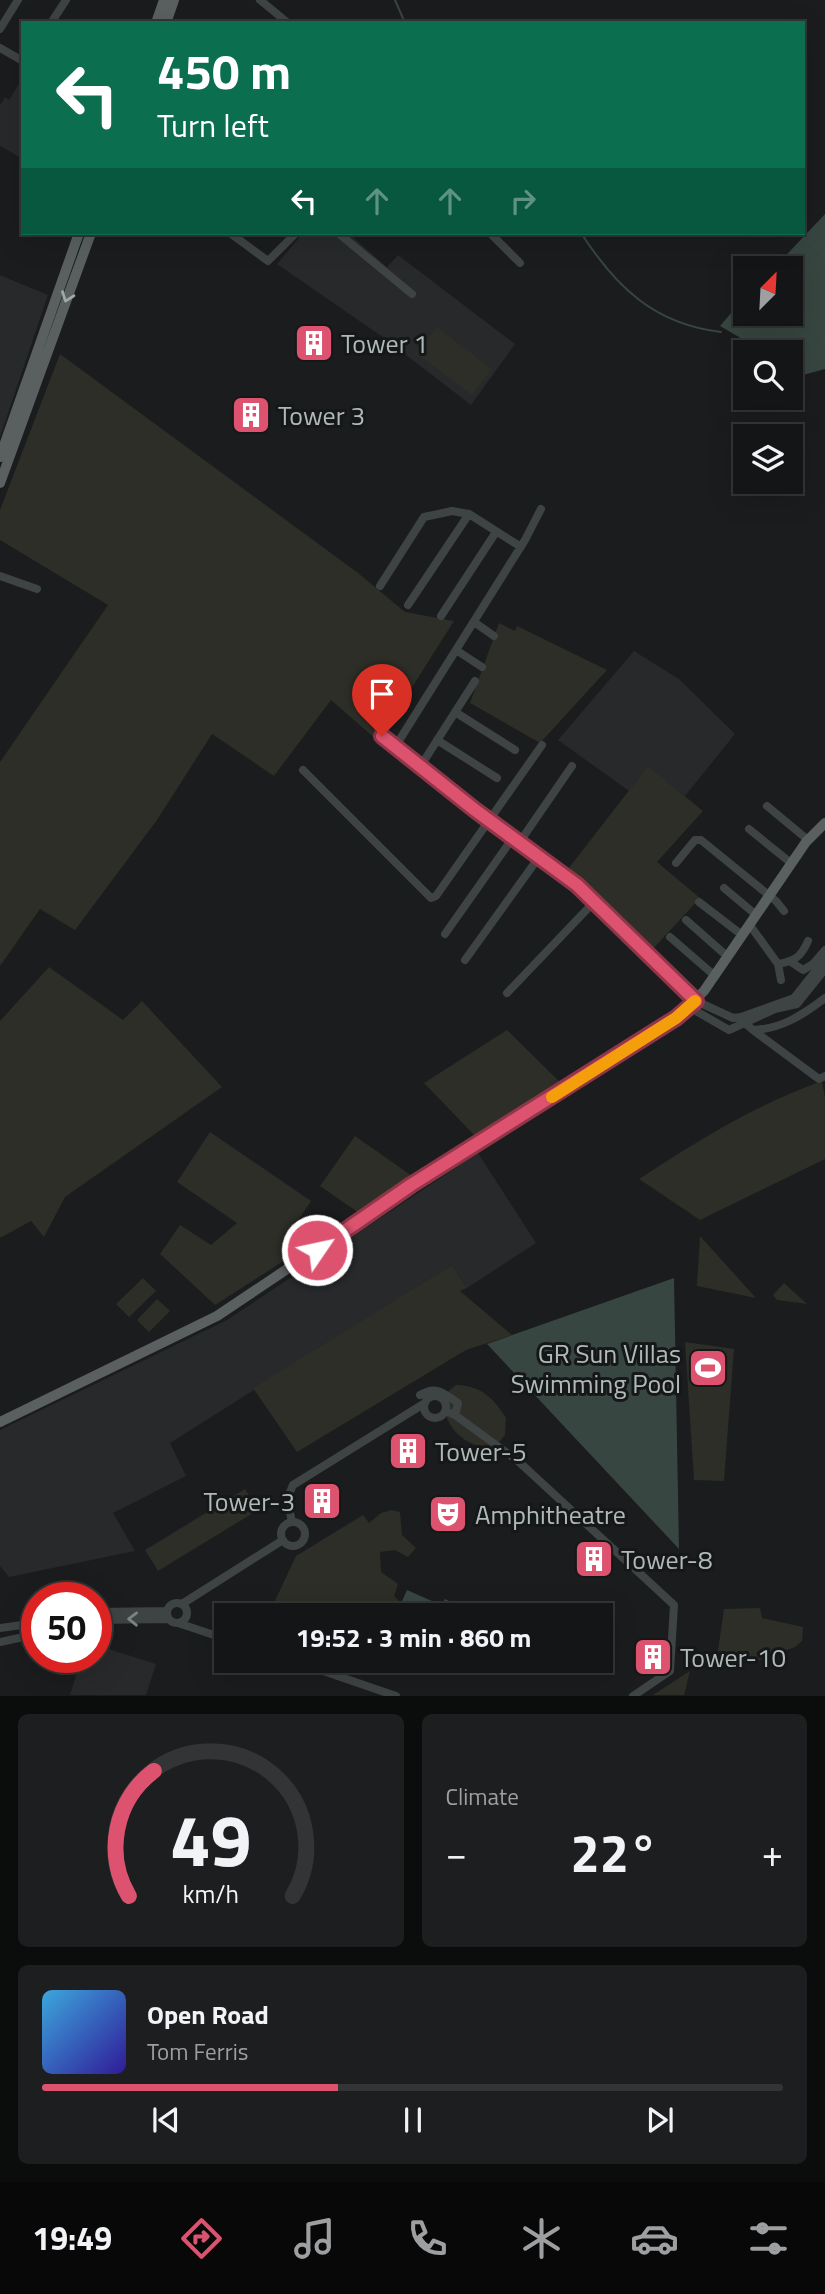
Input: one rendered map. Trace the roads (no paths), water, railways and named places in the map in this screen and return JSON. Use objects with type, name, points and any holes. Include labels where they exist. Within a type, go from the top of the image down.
[{"type":"main road","points":[[157,21],[164,0]]},
{"type":"main road","points":[[167,21],[174,0]]},
{"type":"main road","points":[[0,457],[78,235]]},
{"type":"main road","points":[[0,483],[89,235]]},
{"type":"main road","points":[[0,1422],[217,1316],[411,1185],[692,1004],[715,976],[791,863],[825,823]]},
{"type":"street","points":[[0,29],[18,0]]},
{"type":"street","points":[[52,21],[66,0]]},
{"type":"street","points":[[260,0],[286,21]]},
{"type":"street","points":[[0,48],[21,60]]},
{"type":"street","points":[[233,235],[268,261],[294,235]]},
{"type":"street","points":[[340,235],[412,294]]},
{"type":"street","points":[[491,235],[520,263]]},
{"type":"street","points":[[396,747],[521,547],[541,509]]},
{"type":"street","points":[[380,586],[424,517],[452,510],[468,514],[521,547]]},
{"type":"street","points":[[408,605],[468,514]]},
{"type":"street","points":[[441,616],[496,532]]},
{"type":"street","points":[[0,576],[37,589]]},
{"type":"street","points":[[474,622],[494,636]]},
{"type":"street","points":[[456,650],[482,667]]},
{"type":"street","points":[[420,767],[475,681]]},
{"type":"street","points":[[455,712],[516,750]]},
{"type":"street","points":[[382,736],[594,902],[692,1004],[726,1030],[740,1020],[794,998],[825,959]]},
{"type":"street","points":[[437,740],[497,778]]},
{"type":"street","points":[[303,770],[431,898],[436,896],[542,745]]},
{"type":"street","points":[[445,934],[572,766]]},
{"type":"street","points":[[767,806],[808,840]]},
{"type":"street","points":[[749,829],[791,863]]},
{"type":"street","points":[[676,863],[699,839],[784,911]]},
{"type":"street","points":[[465,960],[539,857]]},
{"type":"street","points":[[724,888],[752,919],[778,964],[781,980]]},
{"type":"street","points":[[507,993],[594,902]]},
{"type":"street","points":[[699,902],[742,935]]},
{"type":"street","points":[[686,920],[728,957]]},
{"type":"street","points":[[670,937],[715,976]]},
{"type":"street","points":[[778,964],[791,962],[802,955],[808,941]]},
{"type":"street","points":[[791,962],[803,970],[813,964],[825,950]]},
{"type":"street","points":[[740,1020],[797,1004],[825,969]]},
{"type":"street","points":[[753,1030],[772,1029],[805,1013],[825,998]]},
{"type":"street","points":[[692,1004],[740,1020],[819,1079],[825,1076]]},
{"type":"street","points":[[283,1540],[292,1546],[303,1541],[304,1530],[292,1522],[287,1499],[293,1485],[422,1399],[432,1389],[458,1403],[455,1415]]},
{"type":"street","points":[[433,1396],[441,1398],[446,1404],[446,1411],[437,1419],[429,1417],[422,1399],[433,1396]]},
{"type":"street","points":[[446,1411],[518,1461],[674,1605],[670,1671],[634,1696]]},
{"type":"street","points":[[283,1540],[284,1527],[292,1522]]},
{"type":"street","points":[[171,1618],[173,1604],[182,1604],[283,1540]]},
{"type":"street","points":[[112,1620],[187,1615],[182,1604]]},
{"type":"street","points":[[112,1613],[171,1618],[214,1634]]},
{"type":"street","points":[[0,1628],[21,1625]]},
{"type":"street","points":[[0,1642],[21,1637]]},
{"type":"street","points":[[329,1673],[396,1696]]},
{"type":"waterway","points":[[395,0],[404,21]]},
{"type":"waterway","points":[[582,235],[608,270],[639,300],[676,321],[721,332]]},
{"type":"place","name":"Tower 1","points":[[314,343]]},
{"type":"place","name":"Tower 3","points":[[251,415]]},
{"type":"place","name":"GR Sun Villas Swimming Pool","points":[[708,1368]]},
{"type":"place","name":"Tower-5","points":[[408,1451]]},
{"type":"place","name":"Tower-3","points":[[322,1501]]},
{"type":"place","name":"Amphitheatre","points":[[448,1514]]},
{"type":"place","name":"Tower-8","points":[[594,1559]]},
{"type":"place","name":"Tower-10","points":[[653,1657]]}]
